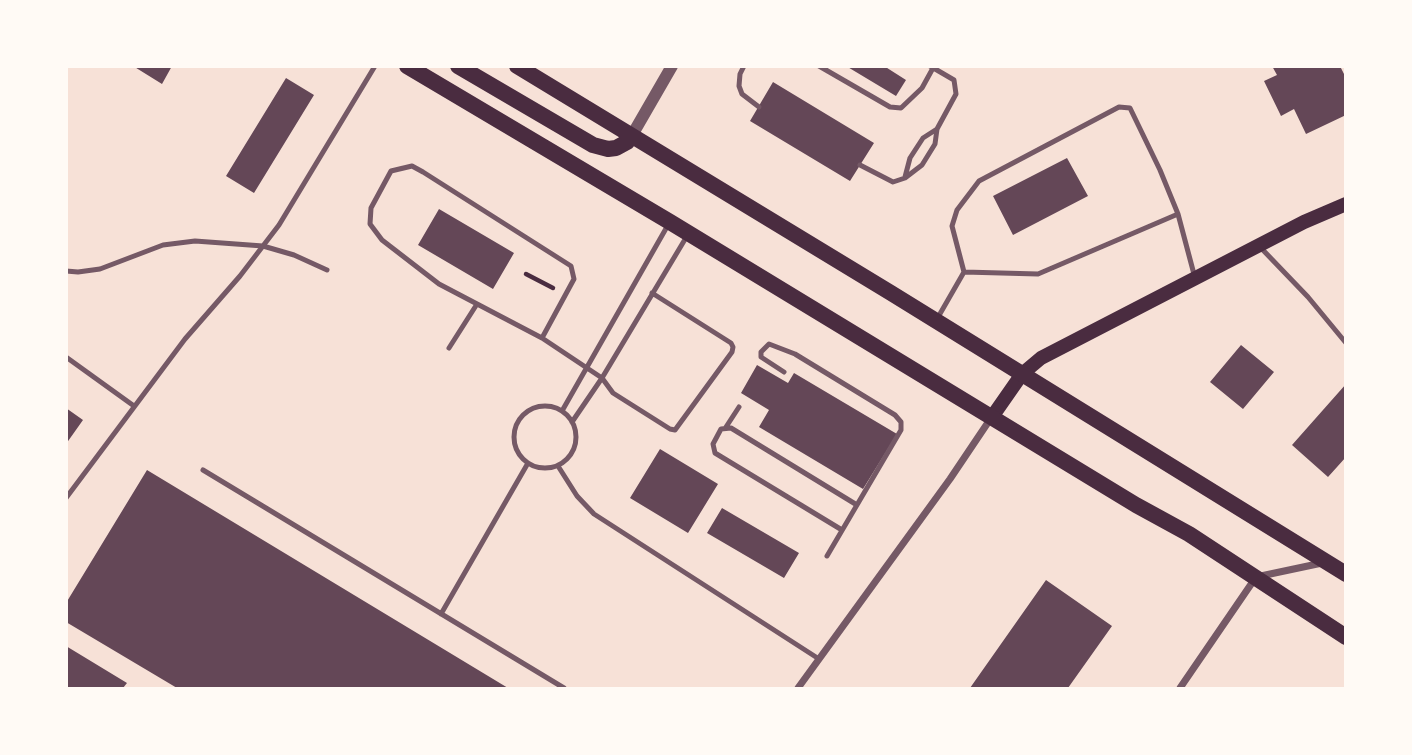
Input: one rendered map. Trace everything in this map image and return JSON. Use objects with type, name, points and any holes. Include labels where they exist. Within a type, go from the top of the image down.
[{"type":"main road","points":[[407,66],[1136,505],[1189,534],[1346,637]]},
{"type":"main road","points":[[458,66],[593,145],[616,148],[631,137]]},
{"type":"main road","points":[[517,66],[1346,574]]},
{"type":"main road","points":[[992,417],[1022,374],[1053,351],[1304,222],[1346,204]]},
{"type":"street","points":[[631,137],[672,66]]},
{"type":"street","points":[[798,688],[992,417]]},
{"type":"street","points":[[1180,688],[1256,577],[1328,562]]},
{"type":"lane","points":[[66,498],[185,339],[263,246],[293,203],[375,66]]},
{"type":"lane","points":[[744,66],[739,86],[742,94],[759,107]]},
{"type":"lane","points":[[819,66],[890,107],[901,108],[922,88],[931,67],[954,80],[956,94],[937,129],[935,144],[922,165],[893,182],[860,165]]},
{"type":"lane","points":[[936,321],[964,272],[953,226],[957,210],[979,181],[1119,107],[1130,108],[1160,170],[1178,214],[1195,279]]},
{"type":"lane","points":[[905,177],[910,158],[923,138],[937,129]]},
{"type":"lane","points":[[542,338],[575,279],[571,266],[412,166],[391,171],[371,208],[370,224],[382,240],[439,285],[542,338],[602,378],[613,393],[675,430],[732,352],[731,343],[652,293]]},
{"type":"lane","points":[[964,272],[1038,274],[1178,214]]},
{"type":"lane","points":[[562,411],[670,222]]},
{"type":"lane","points":[[572,422],[602,378],[688,233]]},
{"type":"lane","points":[[66,271],[100,269],[148,250],[180,242],[263,246],[294,255],[327,270]]},
{"type":"lane","points":[[1258,246],[1308,297],[1346,343]]},
{"type":"lane","points":[[449,348],[477,304]]},
{"type":"lane","points":[[784,372],[761,357],[761,352],[769,344],[795,354],[895,415],[901,422],[901,430],[827,556]]},
{"type":"lane","points":[[66,358],[134,406]]},
{"type":"lane","points":[[545,407],[562,411],[572,422],[576,435],[575,445],[572,454],[558,466],[537,467],[520,456],[514,437],[521,418],[528,412],[545,407]]},
{"type":"lane","points":[[739,407],[713,444],[715,453],[842,530]]},
{"type":"lane","points":[[726,427],[857,505]]},
{"type":"lane","points":[[441,614],[528,463]]},
{"type":"lane","points":[[558,466],[577,496],[594,514],[819,659]]},
{"type":"lane","points":[[203,470],[565,688]]},
{"type":"path","points":[[526,274],[565,295]]},
{"type":"building","points":[[133,66],[172,66],[162,84]]},
{"type":"building","points":[[846,66],[884,66],[906,80],[896,96]]},
{"type":"building","points":[[1272,66],[1340,66],[1346,78],[1346,115],[1306,134],[1294,109],[1281,116],[1264,81],[1277,75]]},
{"type":"building","points":[[286,78],[314,95],[254,193],[226,176]]},
{"type":"building","points":[[773,82],[874,143],[850,181],[750,121]]},
{"type":"building","points":[[1067,158],[1088,196],[1013,235],[993,196]]},
{"type":"building","points":[[439,209],[514,253],[493,289],[418,245]]},
{"type":"building","points":[[1241,345],[1274,372],[1243,409],[1210,382]]},
{"type":"building","points":[[757,365],[788,383],[794,373],[897,434],[863,489],[759,427],[769,410],[741,393]]},
{"type":"building","points":[[1346,384],[1346,457],[1328,477],[1292,445]]},
{"type":"building","points":[[66,408],[83,420],[66,444]]},
{"type":"building","points":[[660,449],[718,484],[688,533],[630,498]]},
{"type":"building","points":[[147,470],[508,688],[177,688],[66,622],[66,603]]},
{"type":"building","points":[[722,508],[799,553],[784,578],[707,533]]},
{"type":"building","points":[[1046,580],[1112,626],[1068,688],[970,688]]},
{"type":"building","points":[[66,646],[127,683],[123,688],[66,688]]}]
